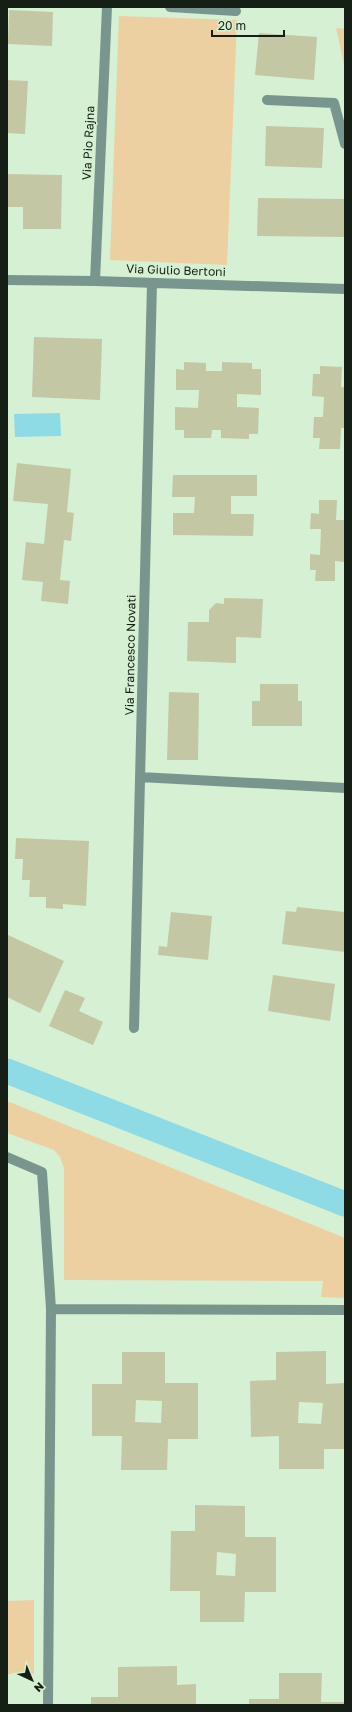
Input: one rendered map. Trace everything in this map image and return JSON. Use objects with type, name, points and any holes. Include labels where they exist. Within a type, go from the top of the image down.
[{"type":"street","name":"Via Pio Rajna","points":[[95,281],[107,7]]},
{"type":"street","points":[[170,7],[236,11]]},
{"type":"street","points":[[267,100],[334,103],[345,144]]},
{"type":"street","name":"Via Giulio Bertoni","points":[[7,280],[345,288]]},
{"type":"street","name":"Via Francesco Novati","points":[[134,1028],[152,283]]},
{"type":"street","points":[[140,777],[345,788]]},
{"type":"street","points":[[7,1157],[42,1172],[51,1308],[48,1705]]},
{"type":"street","points":[[51,1308],[345,1310]]},
{"type":"shaded area","points":[[119,16],[237,20],[227,265],[110,260]]},
{"type":"shaded area","points":[[336,28],[345,29],[345,69]]},
{"type":"shaded area","points":[[7,1101],[345,1238],[345,1298],[321,1297],[323,1281],[64,1280],[64,1168],[60,1157],[54,1150],[7,1133]]},
{"type":"shaded area","points":[[34,1600],[34,1674],[7,1674],[7,1601]]},
{"type":"water","points":[[60,413],[61,436],[15,437],[14,414]]},
{"type":"building","points":[[9,10],[53,12],[52,46],[8,44]]},
{"type":"building","points":[[259,33],[317,37],[314,80],[255,75]]},
{"type":"building","points":[[7,80],[28,81],[25,134],[7,133]]},
{"type":"building","points":[[266,126],[324,128],[322,168],[265,166]]},
{"type":"building","points":[[7,174],[62,175],[61,229],[23,229],[23,207],[7,207]]},
{"type":"building","points":[[258,198],[345,199],[344,237],[257,236]]},
{"type":"building","points":[[34,337],[102,339],[100,400],[32,397]]},
{"type":"building","points":[[184,362],[206,363],[206,371],[222,371],[222,362],[252,363],[252,369],[261,369],[261,395],[237,394],[237,407],[259,408],[258,434],[249,434],[249,439],[221,438],[221,430],[212,430],[211,438],[184,438],[184,430],[175,430],[175,407],[198,408],[199,390],[176,390],[176,369],[184,370]]},
{"type":"building","points":[[320,366],[342,367],[341,387],[345,387],[345,428],[341,428],[340,449],[319,449],[320,438],[313,438],[314,417],[323,417],[324,397],[312,396],[313,374],[320,374]]},
{"type":"building","points":[[17,463],[71,469],[67,512],[74,513],[71,541],[64,540],[60,580],[70,581],[68,604],[41,601],[43,582],[22,580],[26,542],[44,544],[48,504],[13,501]]},
{"type":"building","points":[[173,475],[257,475],[257,496],[231,496],[231,514],[254,514],[253,536],[173,535],[173,513],[194,513],[195,497],[172,497]]},
{"type":"building","points":[[319,500],[337,500],[336,520],[345,520],[345,562],[335,561],[335,581],[315,581],[316,570],[310,570],[310,554],[320,555],[321,529],[310,529],[311,513],[319,514]]},
{"type":"building","points":[[224,598],[263,599],[261,638],[236,637],[236,663],[187,661],[188,622],[209,622],[209,610],[216,603],[224,604]]},
{"type":"building","points":[[260,684],[298,684],[298,701],[302,701],[302,726],[252,726],[252,701],[260,701]]},
{"type":"building","points":[[169,692],[199,693],[198,760],[167,760]]},
{"type":"building","points":[[16,838],[89,841],[86,906],[63,904],[63,909],[46,908],[46,897],[29,897],[30,880],[22,880],[23,859],[15,859]]},
{"type":"building","points":[[297,907],[345,912],[345,952],[282,944],[286,911],[296,912]]},
{"type":"building","points":[[171,912],[212,916],[208,960],[158,955],[159,946],[167,947]]},
{"type":"building","points":[[8,935],[64,961],[40,1013],[7,997]]},
{"type":"building","points":[[273,975],[335,984],[330,1021],[268,1011]]},
{"type":"building","points":[[65,990],[85,998],[79,1011],[103,1022],[93,1045],[49,1026]]},
{"type":"building","points":[[326,1351],[326,1384],[345,1383],[345,1449],[324,1449],[324,1469],[279,1469],[279,1436],[251,1437],[250,1381],[276,1380],[276,1352]],"holes":[[[299,1402],[323,1403],[321,1424],[298,1423]]]},
{"type":"building","points":[[122,1352],[165,1352],[165,1383],[198,1383],[198,1439],[168,1439],[167,1470],[121,1470],[122,1436],[92,1436],[92,1384],[122,1384]],"holes":[[[136,1400],[162,1401],[161,1423],[135,1422]]]},
{"type":"building","points":[[195,1505],[245,1506],[245,1537],[276,1537],[276,1592],[245,1592],[244,1622],[200,1622],[200,1591],[170,1591],[171,1531],[195,1531]],"holes":[[[217,1552],[236,1554],[235,1576],[216,1575]]]},
{"type":"building","points":[[177,1666],[177,1685],[196,1684],[196,1705],[91,1705],[91,1697],[118,1697],[118,1667]]},
{"type":"building","points":[[279,1673],[322,1673],[321,1702],[345,1702],[345,1705],[249,1705],[249,1699],[279,1699]]},
{"type":"waterway","points":[[7,1071],[345,1204]]}]
